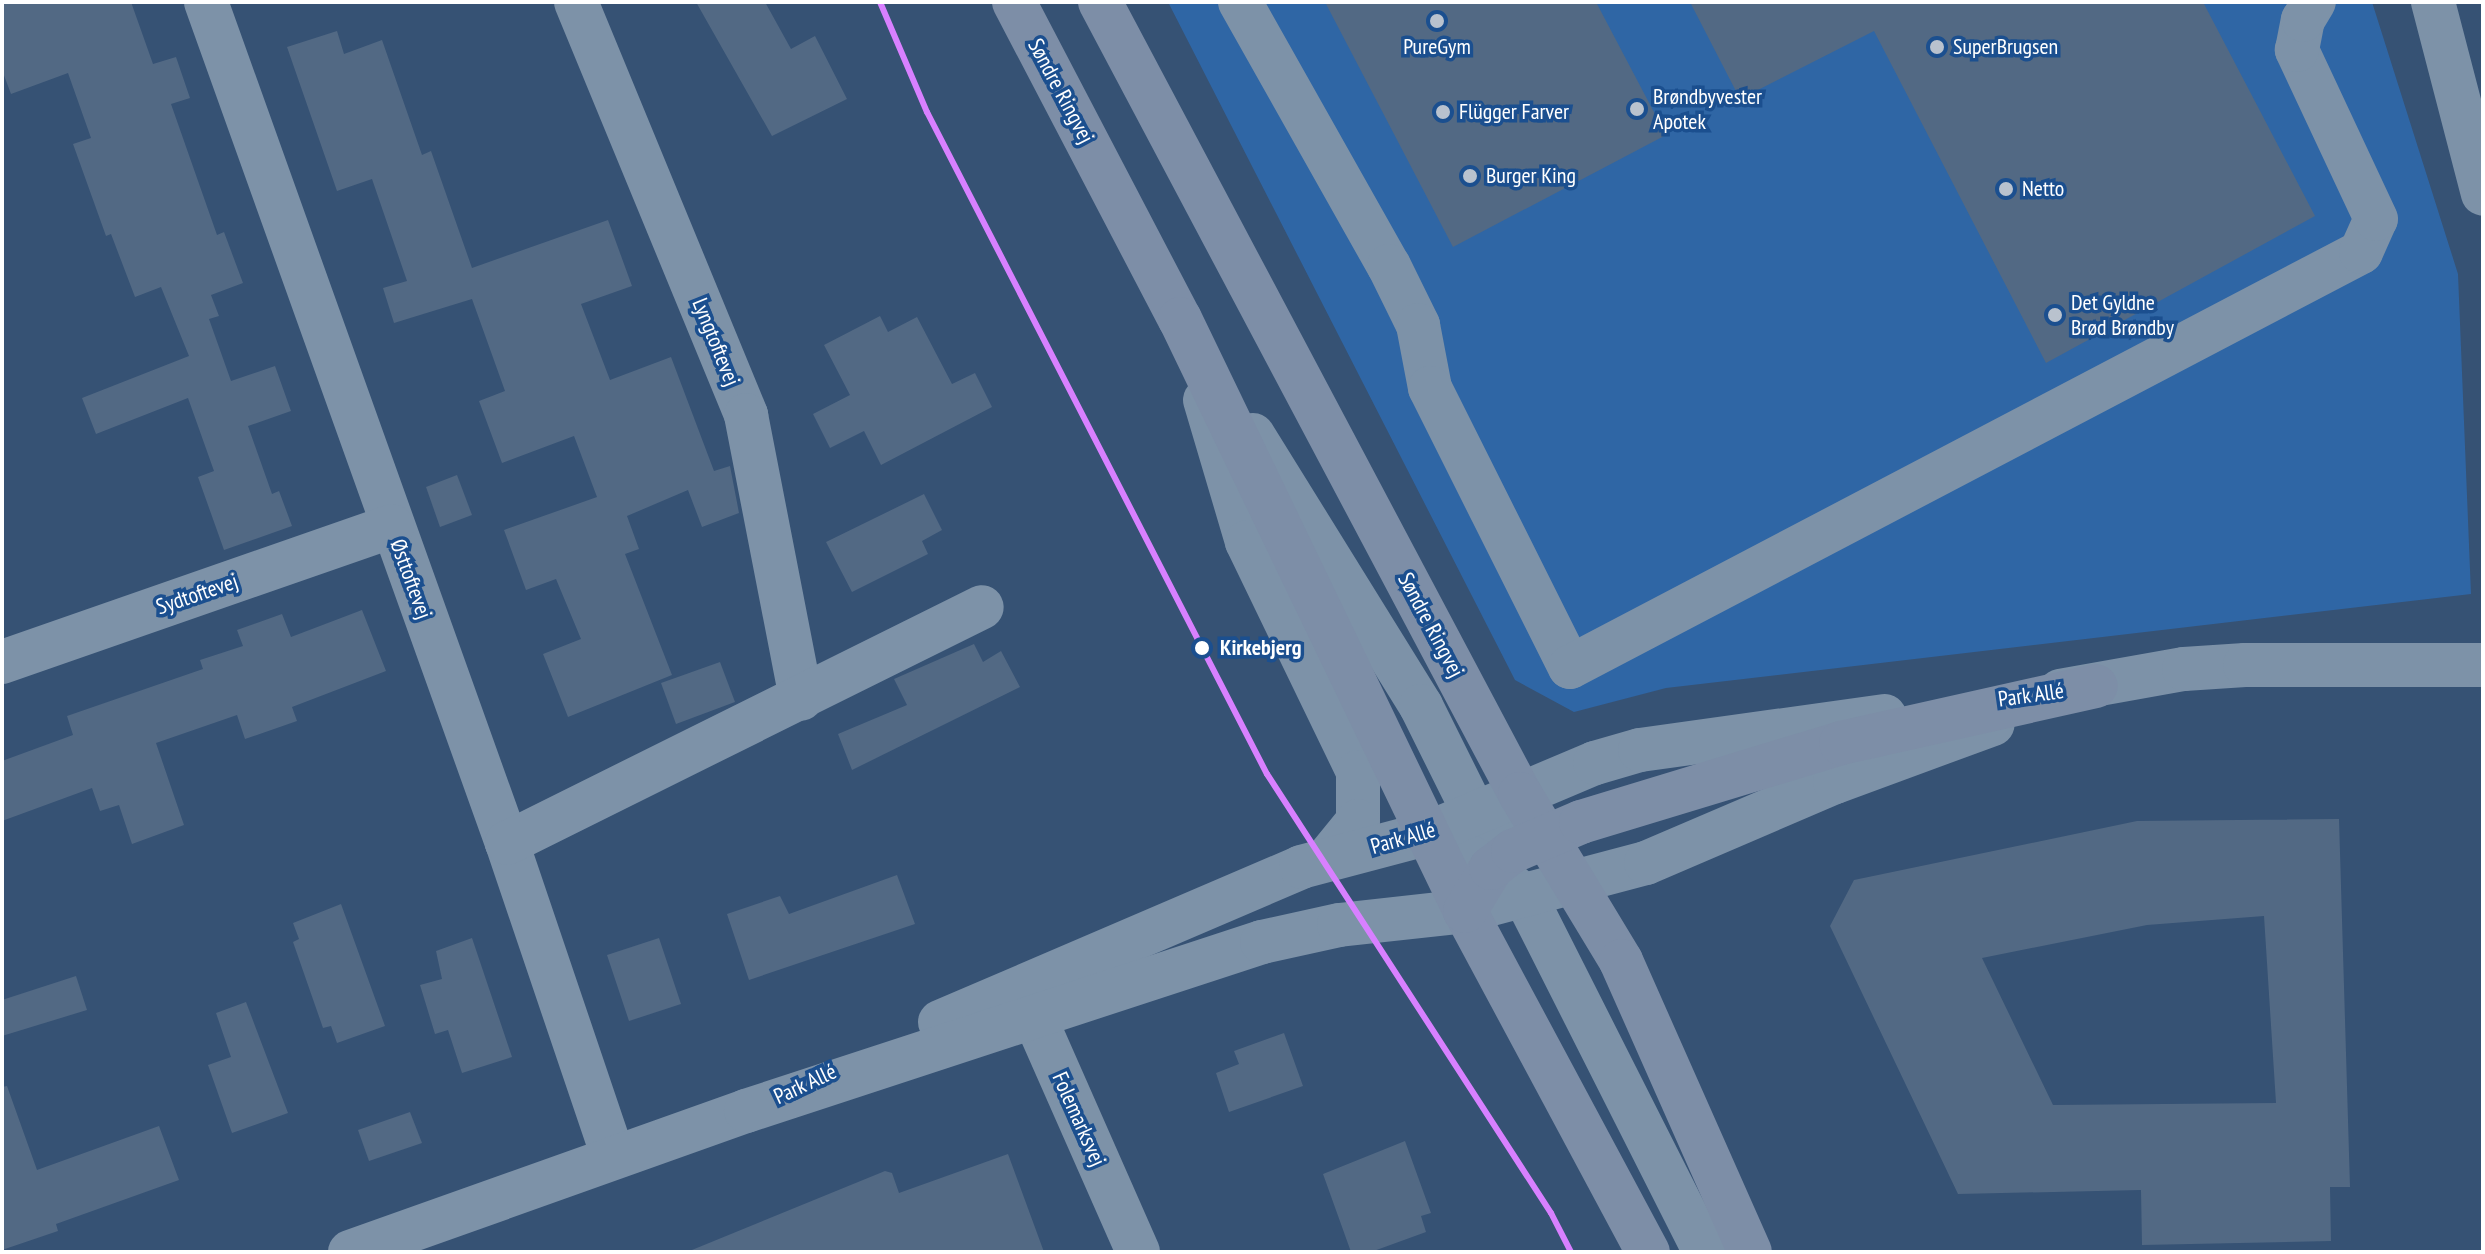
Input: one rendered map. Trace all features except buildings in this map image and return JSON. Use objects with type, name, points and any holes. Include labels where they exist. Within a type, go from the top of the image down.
[{"type":"main road","name":"Søndre Ringvej","points":[[1014,2],[1180,319],[1465,911],[1648,1252]]},
{"type":"main road","name":"Søndre Ringvej","points":[[1100,2],[1520,794],[1516,852],[1573,884],[1639,997],[1750,1252]]},
{"type":"main road","points":[[1465,911],[1516,852],[1841,743],[2096,686]]},
{"type":"street","name":"Østtoftevej","points":[[206,2],[507,843],[613,1157]]},
{"type":"street","name":"Lyngtoftevej","points":[[576,2],[746,415],[801,699]]},
{"type":"street","points":[[1240,2],[1389,266],[1418,325],[1430,388],[1570,667],[2361,252],[2376,219],[2297,50],[2312,2]]},
{"type":"street","points":[[2433,2],[2483,194]]},
{"type":"street","points":[[1180,319],[1407,682],[1475,815],[1516,852],[1526,898],[1705,1252]]},
{"type":"street","points":[[1180,319],[1247,542],[1358,772],[1358,821],[1327,859]]},
{"type":"street","name":"Sydtoftevej","points":[[2,662],[392,526]]},
{"type":"street","points":[[507,843],[982,607]]},
{"type":"street","name":"Park Allé","points":[[350,1252],[746,1111],[1027,1001],[1327,859],[1426,834],[1520,794],[1640,750],[2096,686],[2184,669],[2245,665],[2483,665]]},
{"type":"street","name":"Park Allé","points":[[1027,1001],[1339,925],[1465,911],[1526,898],[1646,863],[1835,782],[2096,686]]},
{"type":"street","points":[[1426,834],[1516,852]]},
{"type":"street","name":"Folemarksvej","points":[[1027,1001],[1138,1252]]},
{"type":"shaded area","points":[[1168,2],[2372,2],[2458,274],[2471,594],[1666,688],[1574,712],[1515,680]]},
{"type":"transit line","points":[[880,2],[927,112],[1267,774],[1551,1213],[1571,1252]]},
{"type":"place","name":"PureGym","points":[[1437,21]]},
{"type":"place","name":"SuperBrugsen","points":[[1937,47]]},
{"type":"place","name":"Brøndbyvester Apotek","points":[[1637,109]]},
{"type":"place","name":"Flügger Farver","points":[[1443,112]]},
{"type":"place","name":"Burger King","points":[[1470,176]]},
{"type":"place","name":"Netto","points":[[2006,189]]},
{"type":"place","name":"Det Gyldne Brød Brøndby","points":[[2055,315]]},
{"type":"place","name":"Kirkebjerg","points":[[1202,648]]}]
